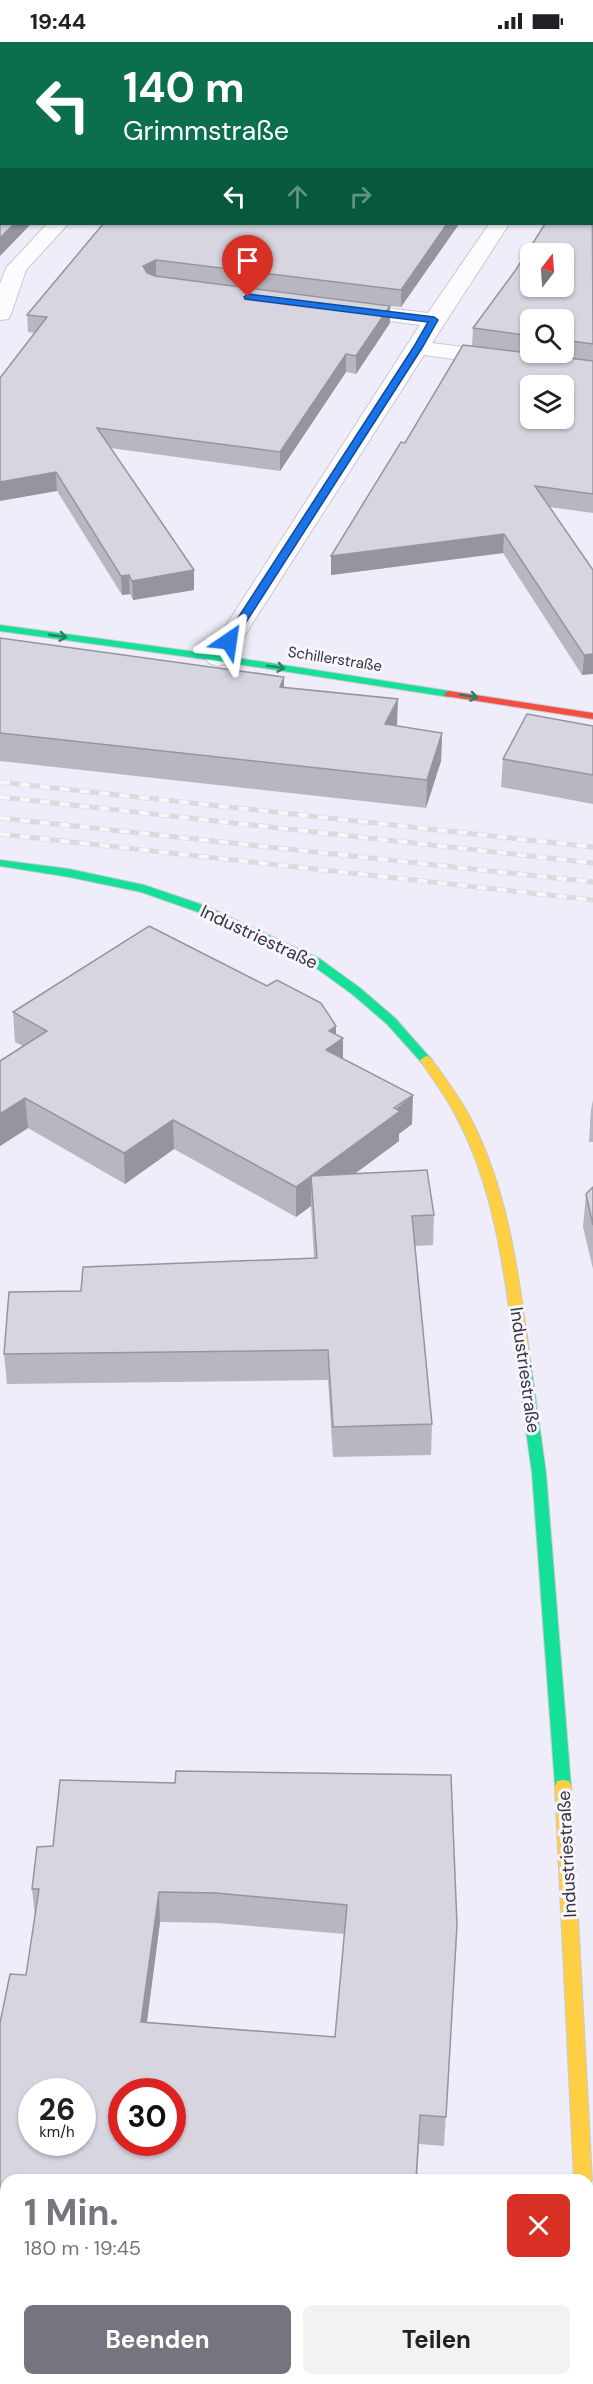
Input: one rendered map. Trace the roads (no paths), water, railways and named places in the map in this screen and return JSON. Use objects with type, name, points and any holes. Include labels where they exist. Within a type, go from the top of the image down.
[{"type":"street","points":[[0,314],[16,268],[57,225]]},
{"type":"street","points":[[218,658],[434,320],[498,225]]},
{"type":"street","points":[[329,307],[434,320]]},
{"type":"street","points":[[418,348],[593,371]]},
{"type":"street","name":"Schillerstraße","points":[[0,628],[218,658],[593,716]]},
{"type":"street","name":"Industriestraße","points":[[0,863],[69,873],[144,889],[202,909],[316,962],[382,1014],[424,1056],[463,1117],[479,1152],[493,1190],[501,1224],[515,1299],[539,1473],[561,1737],[583,2174]]},
{"type":"railway","points":[[0,782],[593,847]]},
{"type":"railway","points":[[0,797],[593,863]]},
{"type":"railway","points":[[0,818],[593,882]]},
{"type":"railway","points":[[0,834],[593,900]]}]
